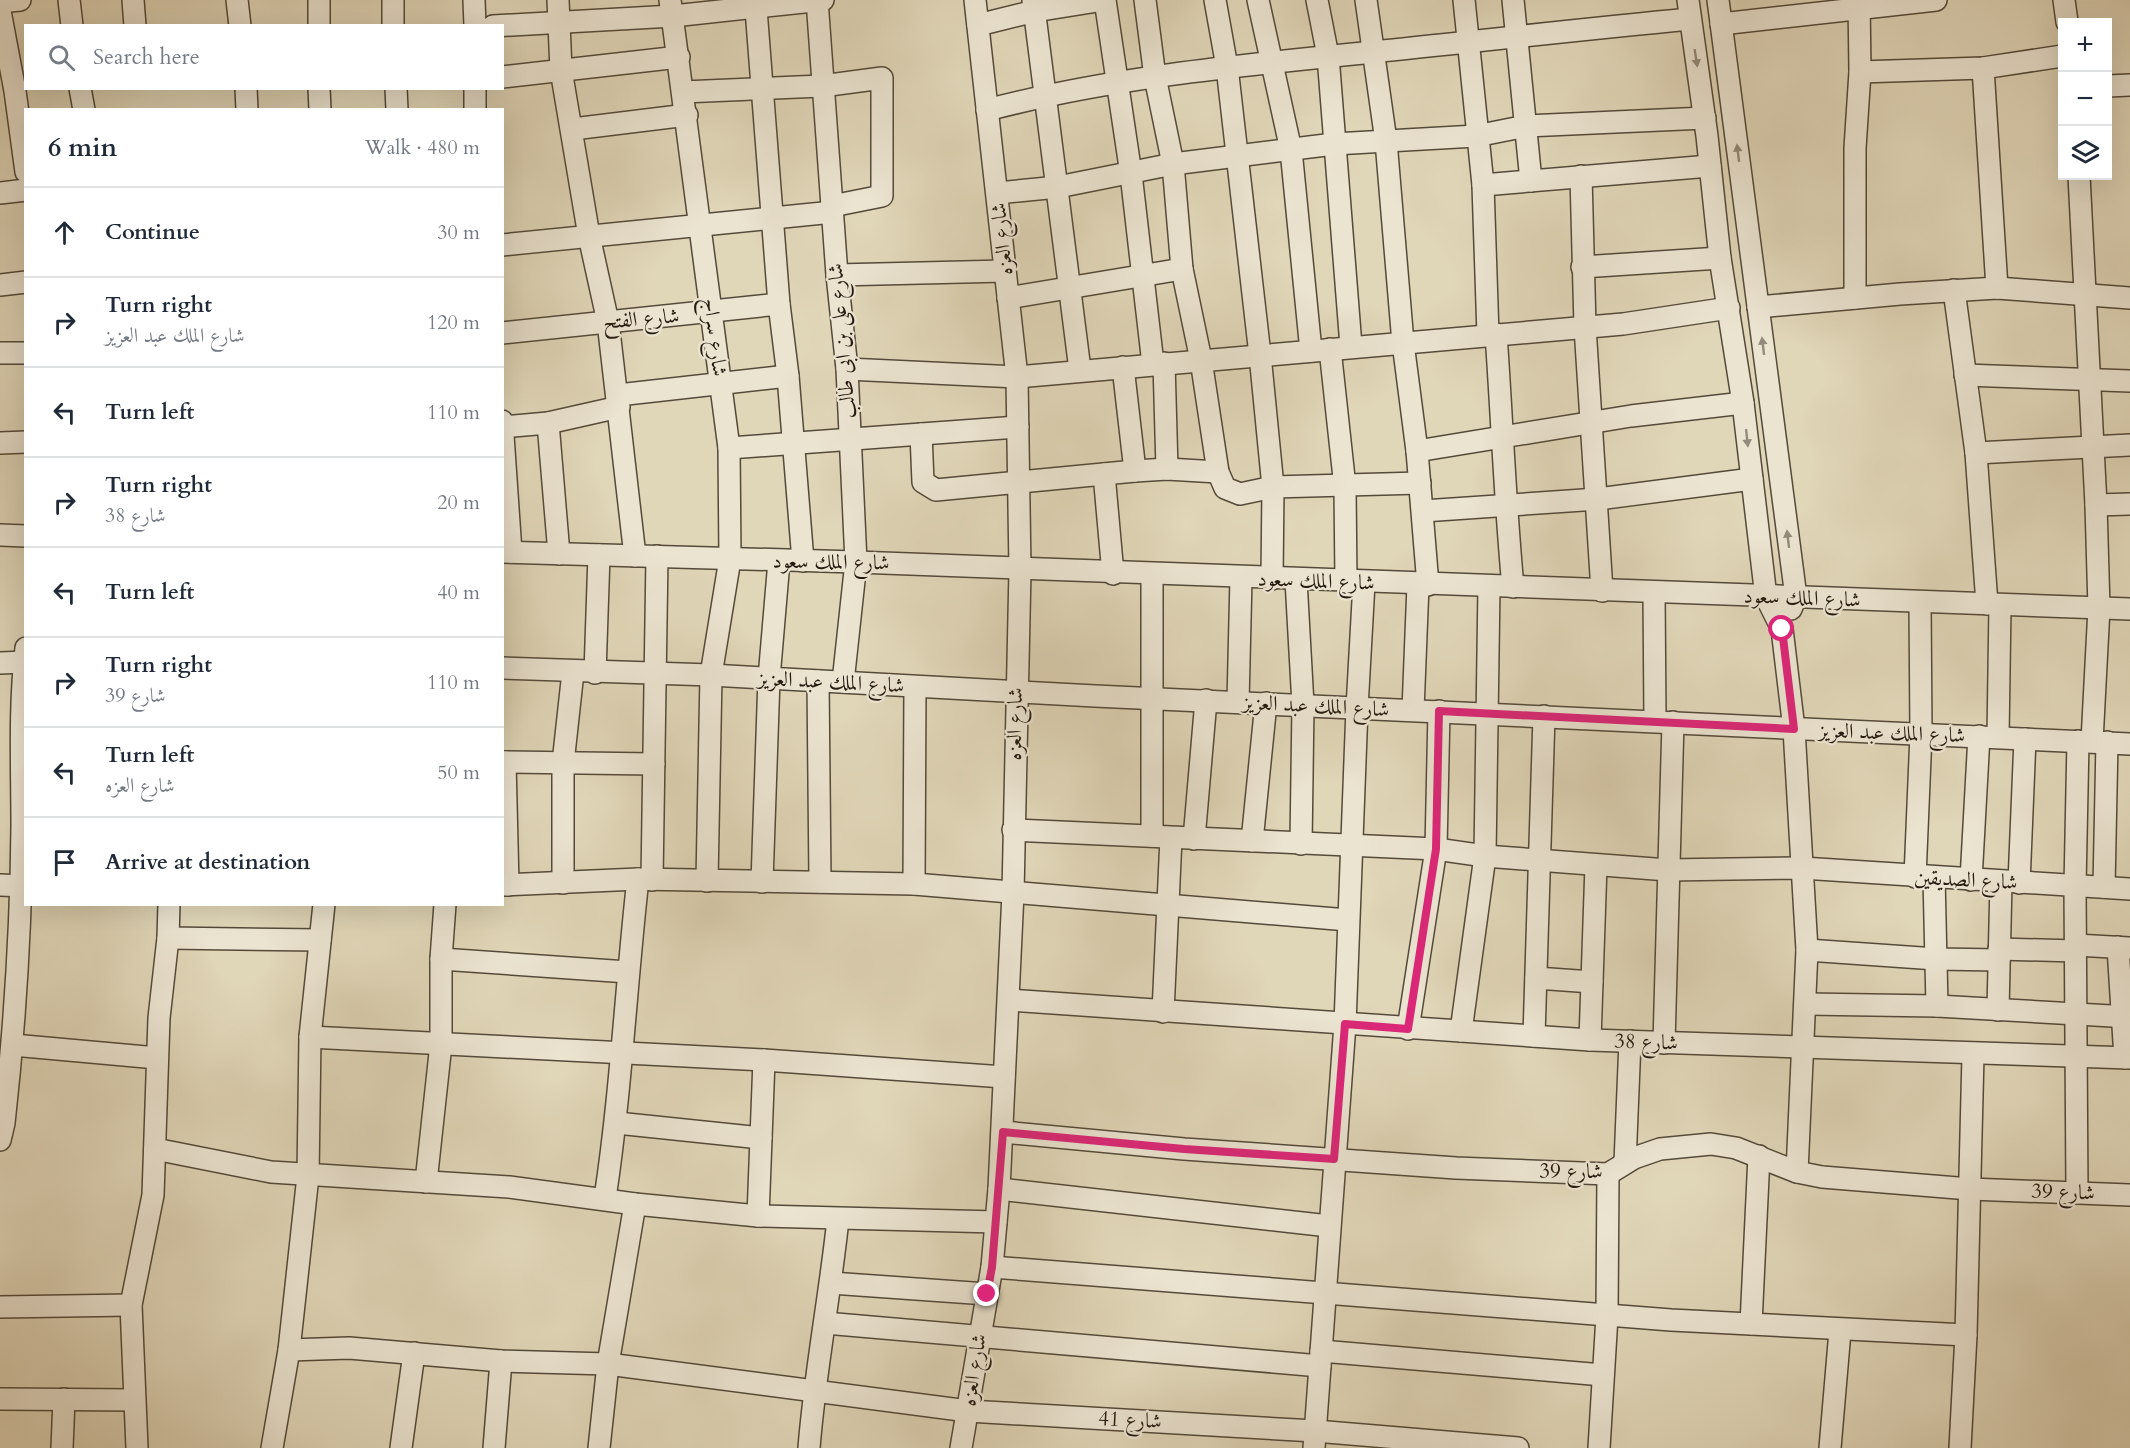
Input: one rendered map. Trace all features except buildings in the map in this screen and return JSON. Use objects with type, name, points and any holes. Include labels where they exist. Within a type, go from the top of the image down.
[{"type":"street","points":[[0,2],[20,0]]},
{"type":"street","points":[[69,0],[72,24]]},
{"type":"street","points":[[133,0],[135,24]]},
{"type":"street","points":[[237,0],[240,24]]},
{"type":"street","points":[[319,0],[319,24]]},
{"type":"street","points":[[393,0],[393,24]]},
{"type":"street","points":[[474,0],[476,24]]},
{"type":"street","points":[[558,0],[561,70],[573,129],[589,236],[608,322],[619,401],[635,556]]},
{"type":"street","name":"شارع على بن ابى طالب","points":[[817,0],[837,275],[847,369],[856,562],[843,682]]},
{"type":"street","points":[[504,26],[560,23],[671,8],[756,9],[824,0]]},
{"type":"street","name":"شارع العزه","points":[[961,1448],[992,1267],[1003,1132],[1013,892],[1015,691],[1020,570],[1017,377],[975,0]]},
{"type":"street","points":[[978,25],[1034,6],[1104,0],[1119,83],[1142,276],[1158,364],[1167,469]]},
{"type":"street","points":[[1145,0],[1155,77],[1173,164],[1182,269],[1201,360],[1218,472],[1225,488],[1236,494],[1273,487],[1345,487],[1420,483]]},
{"type":"street","points":[[1215,0],[1227,67],[1273,487],[1272,579]]},
{"type":"street","points":[[1258,0],[1274,61],[1331,349],[1355,582],[1357,708],[1345,1024],[1315,1439]]},
{"type":"street","points":[[1317,0],[1328,56],[1334,144],[1331,349]]},
{"type":"street","points":[[1366,0],[1386,141],[1403,343],[1418,452],[1423,511],[1423,585],[1413,710]]},
{"type":"street","points":[[1464,0],[1466,42],[1483,185],[1492,335],[1504,438],[1505,505],[1513,587]]},
{"type":"street","points":[[1513,0],[1531,181]]},
{"type":"street","points":[[1718,0],[1796,597],[1782,629]]},
{"type":"street","points":[[1721,24],[1812,6],[1936,0]]},
{"type":"street","points":[[2064,0],[2066,18]]},
{"type":"street","points":[[1855,298],[1855,148],[1860,72],[1859,5]]},
{"type":"street","points":[[1034,6],[1080,370]]},
{"type":"street","name":"شارع سراج","points":[[671,8],[687,115],[729,448],[730,560],[711,675],[707,881]]},
{"type":"street","points":[[756,9],[779,304],[788,376],[803,561]]},
{"type":"street","points":[[987,110],[1046,95],[1155,77],[1274,61],[1466,42],[1689,10],[1705,118],[1720,258],[1743,403],[1766,597],[1782,629],[1794,729],[1807,950],[1797,1172]]},
{"type":"street","points":[[0,11],[3,51],[22,90],[24,131]]},
{"type":"street","points":[[504,77],[679,57]]},
{"type":"street","points":[[1860,72],[1983,68],[2058,57]]},
{"type":"street","points":[[1983,68],[1997,288]]},
{"type":"street","points":[[504,245],[773,217],[832,209],[882,196],[882,78],[822,86],[683,92]]},
{"type":"street","points":[[2112,86],[2130,85]]},
{"type":"street","points":[[80,90],[84,108]]},
{"type":"street","points":[[246,90],[247,108]]},
{"type":"street","points":[[319,90],[320,108]]},
{"type":"street","points":[[396,90],[397,108]]},
{"type":"street","points":[[475,90],[475,108]]},
{"type":"street","points":[[573,129],[687,115]]},
{"type":"street","points":[[997,193],[1058,187],[1173,164],[1334,144],[1476,136],[1526,126],[1705,118]]},
{"type":"street","points":[[1483,185],[1710,166]]},
{"type":"street","points":[[1581,176],[1585,327],[1590,423],[1598,499],[1602,591]]},
{"type":"street","points":[[2077,1193],[2075,886],[2092,741],[2098,608],[2096,505],[2079,180]]},
{"type":"street","points":[[0,193],[24,190]]},
{"type":"street","points":[[1582,267],[1720,258]]},
{"type":"street","points":[[1008,298],[1182,269]]},
{"type":"street","points":[[837,275],[1005,271]]},
{"type":"street","points":[[0,285],[24,282]]},
{"type":"street","points":[[1758,307],[1997,288],[2130,298]]},
{"type":"street","points":[[1954,290],[1994,604],[1988,737],[1971,880]]},
{"type":"street","name":"شارع الفتح","points":[[504,333],[712,313],[779,304]]},
{"type":"street","points":[[847,369],[1017,377],[1585,327],[1729,308]]},
{"type":"street","points":[[0,353],[24,353]]},
{"type":"street","points":[[1123,367],[1135,471]]},
{"type":"street","points":[[1965,375],[2130,381]]},
{"type":"street","points":[[504,427],[548,423],[619,401],[720,382],[788,376]]},
{"type":"street","points":[[1418,452],[1590,423],[1743,403]]},
{"type":"street","points":[[548,423],[559,554]]},
{"type":"street","points":[[729,448],[1018,427]]},
{"type":"street","points":[[921,434],[922,478],[931,489],[1167,469],[1218,472]]},
{"type":"street","points":[[0,443],[24,442]]},
{"type":"street","points":[[1976,453],[2130,445]]},
{"type":"street","points":[[504,458],[507,552]]},
{"type":"street","points":[[1104,474],[1113,574]]},
{"type":"street","points":[[1423,511],[1598,499],[1752,479]]},
{"type":"street","points":[[2096,505],[2130,504]]},
{"type":"street","points":[[0,535],[24,536]]},
{"type":"street","name":"شارع الملك سعود","points":[[507,552],[856,562],[1113,574],[2130,609]]},
{"type":"street","points":[[595,673],[599,555]]},
{"type":"street","points":[[605,1198],[617,1124],[620,1053],[628,972],[645,879],[654,764],[657,556]]},
{"type":"street","points":[[762,882],[769,678],[779,561]]},
{"type":"street","points":[[1152,574],[1151,698],[1168,903],[1163,1012]]},
{"type":"street","points":[[1238,702],[1241,578]]},
{"type":"street","points":[[1296,580],[1303,705],[1300,844]]},
{"type":"street","points":[[1461,1031],[1485,856],[1489,586]]},
{"type":"street","points":[[1654,593],[1664,722],[1668,870],[1664,1043]]},
{"type":"street","points":[[1920,602],[1925,877],[1936,959],[1937,1006]]},
{"type":"street","points":[[0,663],[24,657]]},
{"type":"street","points":[[0,1140],[13,1045],[8,1013],[15,886],[24,826],[15,756],[24,667]]},
{"type":"street","name":"شارع الملك عبد العزيز","points":[[504,668],[654,675],[711,675],[915,687],[2130,744]]},
{"type":"street","points":[[563,883],[563,763],[573,672]]},
{"type":"street","points":[[819,681],[819,882]]},
{"type":"street","points":[[914,884],[915,687]]},
{"type":"street","points":[[1194,839],[1206,700]]},
{"type":"street","points":[[1252,841],[1266,703]]},
{"type":"street","points":[[1408,1029],[1436,849],[1439,711]]},
{"type":"street","points":[[1534,1036],[1544,716]]},
{"type":"street","points":[[1998,1010],[1999,955],[2010,882],[2025,739]]},
{"type":"street","points":[[2092,741],[2104,887]]},
{"type":"street","points":[[654,764],[504,762],[505,885],[645,879],[914,884],[1168,903],[1348,920]]},
{"type":"street","name":"شارع الصديقين","points":[[1013,830],[1351,847],[1436,849],[1485,856],[1668,870],[1802,868],[2130,889]]},
{"type":"street","points":[[1590,1040],[1596,865]]},
{"type":"street","points":[[137,1448],[131,1305],[153,1195],[159,1018],[168,938],[169,906]]},
{"type":"street","points":[[272,1448],[289,1350],[308,1176],[310,1037],[324,906]]},
{"type":"street","points":[[426,1182],[441,1044],[441,959],[445,906]]},
{"type":"street","points":[[168,938],[320,940]]},
{"type":"street","points":[[1807,950],[1936,959],[2076,948],[2124,947],[2128,1058]]},
{"type":"street","points":[[441,959],[628,972]]},
{"type":"street","points":[[1536,978],[1592,982]]},
{"type":"street","name":"شارع 38","points":[[1009,1000],[1590,1040],[1973,1055],[2128,1058]]},
{"type":"street","points":[[1806,1004],[1937,1006],[2126,1017]]},
{"type":"street","points":[[310,1037],[764,1060],[1004,1077]]},
{"type":"street","points":[[1599,1448],[1617,1169],[1630,1041]]},
{"type":"street","points":[[13,1045],[157,1058]]},
{"type":"street","points":[[1960,1448],[1966,1335],[1973,1055]]},
{"type":"street","points":[[758,1216],[764,1060]]},
{"type":"street","points":[[617,1124],[761,1138]]},
{"type":"street","name":"شارع 39","points":[[1003,1132],[1184,1149],[1334,1159],[1617,1169],[1660,1149],[1711,1144],[1737,1148],[1797,1172],[1822,1177],[1970,1189],[2130,1195]]},
{"type":"street","points":[[155,1149],[254,1170],[308,1176],[509,1187],[605,1198],[635,1204],[758,1216],[996,1222]]},
{"type":"street","points":[[1751,1324],[1759,1156]]},
{"type":"street","points":[[999,1189],[1329,1226]]},
{"type":"street","points":[[599,1448],[608,1364],[635,1204]]},
{"type":"street","points":[[809,1448],[813,1391],[831,1283],[837,1219]]},
{"type":"street","points":[[992,1267],[1606,1316],[1840,1331],[1966,1335]]},
{"type":"street","points":[[831,1283],[987,1294]]},
{"type":"street","points":[[0,1306],[131,1305]]},
{"type":"street","points":[[825,1323],[979,1338],[1603,1375]]},
{"type":"street","points":[[1830,1448],[1840,1331]]},
{"type":"street","name":"شارع 41","points":[[289,1350],[349,1348],[501,1361],[608,1364],[968,1411],[1315,1439],[1518,1448]]},
{"type":"street","points":[[401,1448],[414,1353]]},
{"type":"street","points":[[494,1448],[501,1361]]},
{"type":"street","points":[[0,1399],[134,1400]]},
{"type":"street","points":[[62,1448],[63,1399]]},
{"type":"route","points":[[987,1294],[992,1267],[1003,1132],[1184,1149],[1334,1159],[1345,1024],[1408,1029],[1436,849],[1439,711],[1794,729],[1782,629]]}]
